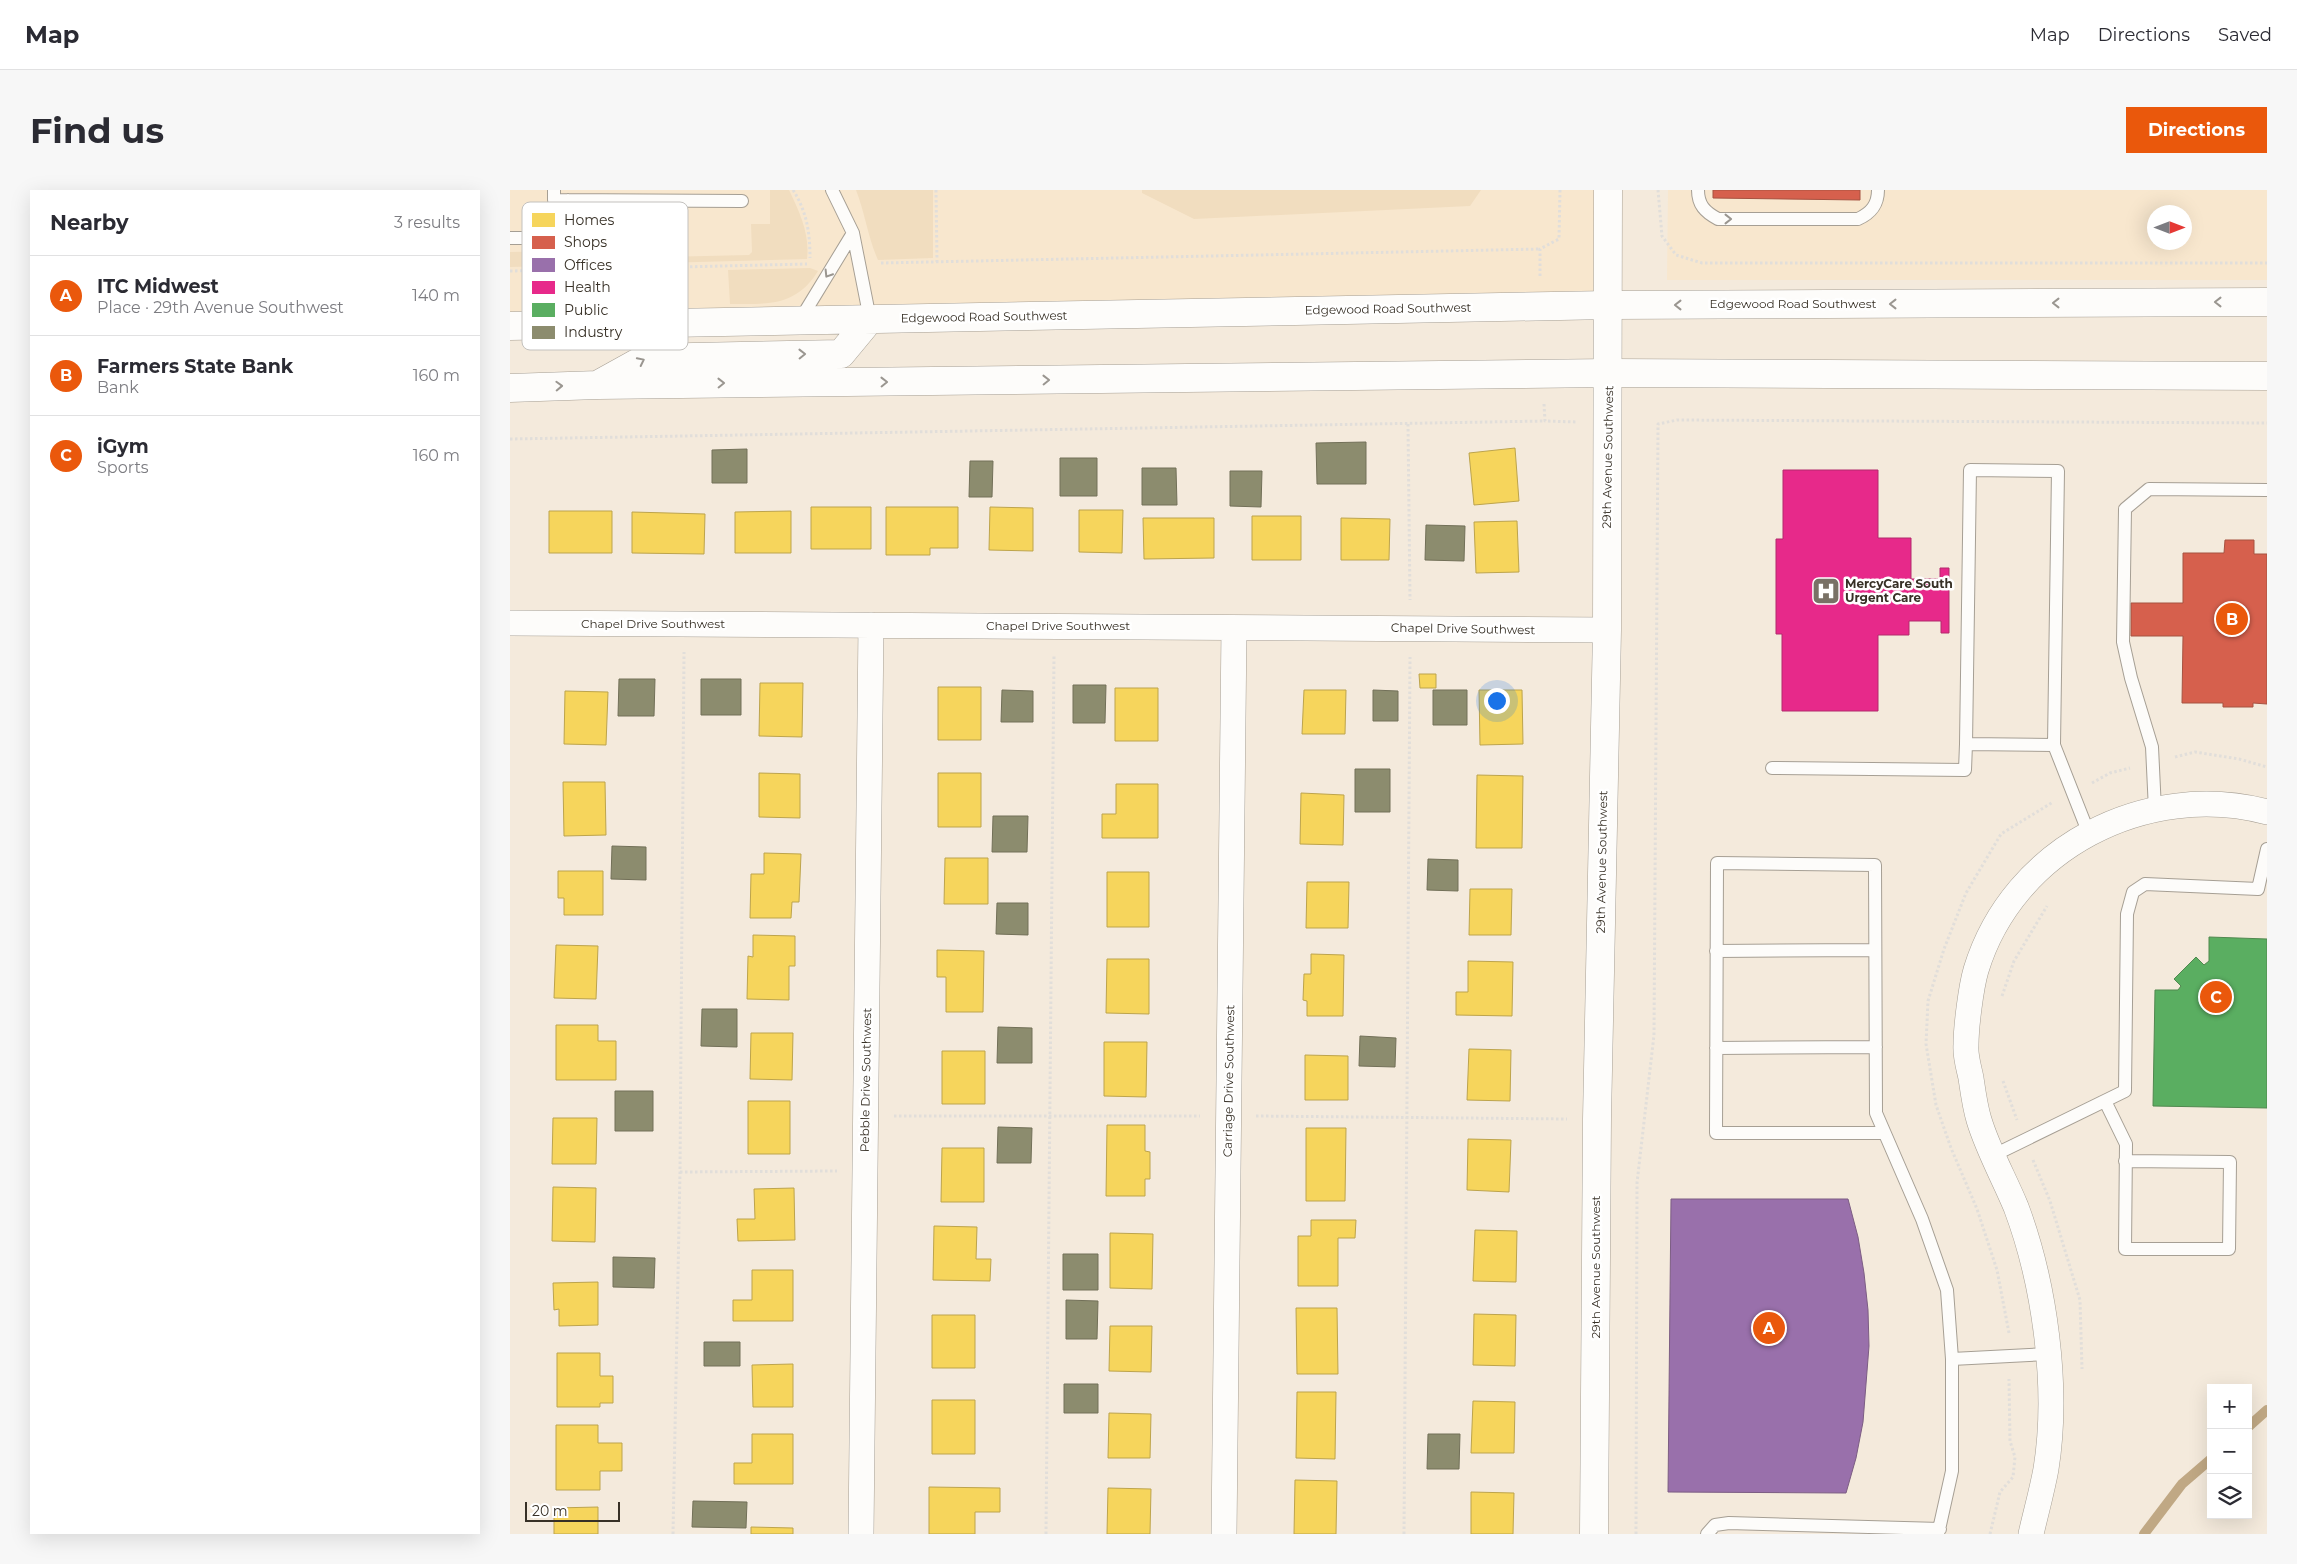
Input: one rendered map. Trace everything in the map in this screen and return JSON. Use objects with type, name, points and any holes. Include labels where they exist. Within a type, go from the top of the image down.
[{"type":"main road","name":"29th Avenue Southwest","points":[[1594,1534],[1597,1119],[1607,630],[1608,190]]},
{"type":"main road","name":"Edgewood Road Southwest","points":[[688,322],[1609,304],[2267,302]]},
{"type":"main road","points":[[598,385],[646,358],[841,354],[870,319]]},
{"type":"main road","points":[[510,388],[598,385],[1609,373],[2267,376]]},
{"type":"street","name":"Chapel Drive Southwest","points":[[510,623],[1607,630]]},
{"type":"street","name":"Pebble Drive Southwest","points":[[861,1534],[871,625]]},
{"type":"street","name":"Carriage Drive Southwest","points":[[1224,1534],[1234,628]]},
{"type":"street","points":[[2031,1534],[2046,1468],[2051,1401],[2047,1336],[2035,1271],[2016,1209],[1978,1120],[1965,1047],[1976,971],[1998,922],[2030,879],[2070,844],[2116,819],[2179,804],[2246,806],[2267,812]]},
{"type":"lane","points":[[554,190],[554,200],[653,195],[742,201]]},
{"type":"lane","points":[[832,190],[853,233],[870,319]]},
{"type":"lane","points":[[1698,190],[1698,198],[1702,207],[1718,219],[1858,219],[1868,214],[1875,205],[1878,190]]},
{"type":"lane","points":[[800,320],[853,233]]},
{"type":"lane","points":[[1772,768],[1965,770],[1970,470],[2058,471],[2054,746],[2089,834]]},
{"type":"lane","points":[[2155,810],[2152,747],[2131,678],[2123,642],[2125,509],[2149,489],[2267,490]]},
{"type":"lane","points":[[1966,744],[2054,746]]},
{"type":"lane","points":[[1994,1155],[2125,1091],[2127,914],[2133,892],[2145,884],[2258,889],[2267,849]]},
{"type":"lane","points":[[1707,1534],[1715,1525],[1792,1529],[1939,1532],[1952,1471],[1952,1359],[1947,1290],[1922,1220],[1876,1113],[1875,865],[1717,863],[1716,1133],[1884,1133]]},
{"type":"lane","points":[[1716,952],[1875,950]]},
{"type":"lane","points":[[1716,1048],[1876,1047]]},
{"type":"lane","points":[[2105,1101],[2126,1144],[2125,1161],[2125,1249],[2229,1249],[2230,1162],[2125,1161]]},
{"type":"lane","points":[[1952,1359],[2048,1354]]},
{"type":"path","points":[[688,267],[810,264],[810,231],[800,202],[793,190]]},
{"type":"path","points":[[936,190],[937,262]]},
{"type":"path","points":[[860,263],[1540,249],[1559,239],[1560,190]]},
{"type":"path","points":[[1658,190],[1662,236],[1676,255],[1702,263],[2267,263]]},
{"type":"path","points":[[1540,249],[1540,282]]},
{"type":"path","points":[[1544,397],[1545,421]]},
{"type":"path","points":[[1636,1534],[1637,1183],[1654,1035],[1658,424],[1677,420],[2267,423]]},
{"type":"path","points":[[510,439],[1545,421],[1577,422]]},
{"type":"path","points":[[1404,1534],[1410,629],[1408,424]]},
{"type":"path","points":[[672,1534],[680,1172],[684,624]]},
{"type":"path","points":[[1046,1534],[1054,626]]},
{"type":"path","points":[[1990,1534],[2000,1492],[2013,1477],[2015,1457],[2010,1441],[2009,1327],[1998,1270],[1978,1209],[1951,1148],[1936,1105],[1926,1044],[1928,1001],[1944,950],[1966,893],[2001,834],[2045,806],[2110,773],[2195,752],[2239,759],[2267,767]]},
{"type":"path","points":[[2000,1003],[2014,961],[2041,914],[2052,901]]},
{"type":"path","points":[[2002,1077],[2050,1201],[2080,1300],[2082,1369]]},
{"type":"path","points":[[680,1172],[865,1171]]},
{"type":"shaded area","points":[[510,190],[1608,190],[1609,305],[688,323],[688,202],[522,202],[522,326],[510,326]]},
{"type":"shaded area","points":[[770,190],[789,190],[801,216],[806,233],[807,259],[688,262],[688,256],[749,255],[752,252],[751,224],[770,224]]},
{"type":"shaded area","points":[[856,190],[933,190],[933,258],[878,260]]},
{"type":"shaded area","points":[[1142,190],[1481,190],[1470,206],[1194,219],[1142,193]]},
{"type":"shaded area","points":[[1668,190],[2267,190],[2267,280],[1667,280]]},
{"type":"shaded area","points":[[510,252],[522,252],[522,267],[510,267]]},
{"type":"shaded area","points":[[810,268],[818,271],[809,283],[790,297],[768,303],[730,304],[728,270]]},
{"type":"building: Homes","points":[[1515,448],[1519,501],[1474,505],[1469,453]]},
{"type":"building: Homes","points":[[811,507],[871,507],[871,549],[811,549]]},
{"type":"building: Homes","points":[[886,507],[958,507],[958,548],[930,548],[930,555],[886,555]]},
{"type":"building: Homes","points":[[990,507],[1033,508],[1033,551],[989,550]]},
{"type":"building: Homes","points":[[1079,510],[1123,510],[1122,553],[1079,552]]},
{"type":"building: Homes","points":[[549,511],[612,511],[612,553],[549,553]]},
{"type":"building: Homes","points":[[791,511],[791,553],[735,553],[735,512]]},
{"type":"building: Homes","points":[[632,512],[705,514],[704,554],[632,553]]},
{"type":"building: Homes","points":[[1252,516],[1301,516],[1301,560],[1252,560]]},
{"type":"building: Homes","points":[[1143,518],[1214,518],[1214,558],[1144,559]]},
{"type":"building: Homes","points":[[1341,518],[1390,519],[1389,560],[1341,560]]},
{"type":"building: Homes","points":[[1517,521],[1519,572],[1476,573],[1474,522]]},
{"type":"building: Homes","points":[[1419,674],[1436,674],[1436,688],[1420,688]]},
{"type":"building: Homes","points":[[760,683],[803,683],[802,737],[759,736]]},
{"type":"building: Homes","points":[[938,687],[981,687],[981,740],[938,740]]},
{"type":"building: Homes","points":[[1115,688],[1158,688],[1158,741],[1115,741]]},
{"type":"building: Homes","points":[[1304,690],[1346,690],[1345,734],[1302,734]]},
{"type":"building: Homes","points":[[1479,690],[1522,690],[1523,744],[1480,745]]},
{"type":"building: Homes","points":[[565,691],[608,692],[606,745],[564,744]]},
{"type":"building: Homes","points":[[759,773],[800,774],[800,818],[759,817]]},
{"type":"building: Homes","points":[[938,773],[981,773],[981,827],[938,827]]},
{"type":"building: Homes","points":[[1477,775],[1523,776],[1522,848],[1476,848]]},
{"type":"building: Homes","points":[[563,782],[605,782],[606,835],[564,836]]},
{"type":"building: Homes","points":[[1116,784],[1158,784],[1158,838],[1102,838],[1102,814],[1116,814]]},
{"type":"building: Homes","points":[[1301,793],[1344,795],[1343,845],[1300,844]]},
{"type":"building: Homes","points":[[764,853],[801,854],[799,902],[792,902],[791,918],[750,918],[751,874],[764,874]]},
{"type":"building: Homes","points":[[945,858],[988,858],[988,904],[944,904]]},
{"type":"building: Homes","points":[[558,871],[603,871],[603,915],[564,915],[564,898],[558,898]]},
{"type":"building: Homes","points":[[1107,872],[1149,872],[1149,927],[1107,927]]},
{"type":"building: Homes","points":[[1307,882],[1349,882],[1348,928],[1306,928]]},
{"type":"building: Homes","points":[[1470,889],[1512,889],[1511,935],[1469,935]]},
{"type":"building: Homes","points":[[753,935],[795,936],[795,966],[789,966],[789,1000],[747,999],[748,956],[753,957]]},
{"type":"building: Homes","points":[[556,945],[598,946],[596,999],[554,998]]},
{"type":"building: Homes","points":[[937,950],[984,951],[983,1012],[946,1012],[946,977],[937,977]]},
{"type":"building: Homes","points":[[1311,954],[1344,955],[1343,1016],[1307,1016],[1307,1001],[1303,1000],[1304,974],[1311,974]]},
{"type":"building: Homes","points":[[1107,959],[1149,959],[1149,1014],[1106,1013]]},
{"type":"building: Homes","points":[[1468,961],[1513,962],[1512,1016],[1456,1015],[1456,992],[1468,992]]},
{"type":"building: Homes","points":[[556,1025],[598,1025],[598,1041],[616,1041],[616,1080],[556,1080]]},
{"type":"building: Homes","points":[[751,1033],[793,1033],[792,1080],[750,1079]]},
{"type":"building: Homes","points":[[1104,1042],[1147,1042],[1146,1097],[1104,1096]]},
{"type":"building: Homes","points":[[1469,1049],[1511,1050],[1510,1101],[1467,1100]]},
{"type":"building: Homes","points":[[942,1051],[985,1051],[985,1104],[942,1104]]},
{"type":"building: Homes","points":[[1305,1055],[1348,1056],[1348,1100],[1305,1100]]},
{"type":"building: Homes","points":[[748,1101],[790,1101],[790,1154],[748,1154]]},
{"type":"building: Homes","points":[[553,1118],[597,1118],[596,1164],[552,1164]]},
{"type":"building: Homes","points":[[1107,1125],[1145,1125],[1145,1151],[1150,1152],[1150,1179],[1145,1179],[1145,1196],[1106,1196]]},
{"type":"building: Homes","points":[[1306,1128],[1346,1128],[1345,1201],[1306,1201]]},
{"type":"building: Homes","points":[[1468,1139],[1511,1140],[1509,1192],[1467,1190]]},
{"type":"building: Homes","points":[[942,1148],[984,1148],[984,1202],[941,1202]]},
{"type":"building: Homes","points":[[553,1187],[596,1188],[595,1242],[552,1241]]},
{"type":"building: Homes","points":[[794,1188],[795,1240],[738,1241],[737,1219],[755,1219],[754,1189]]},
{"type":"building: Homes","points":[[1311,1220],[1356,1220],[1355,1238],[1338,1238],[1338,1286],[1298,1286],[1298,1236],[1311,1236]]},
{"type":"building: Homes","points":[[934,1226],[977,1227],[976,1259],[991,1259],[990,1281],[933,1280]]},
{"type":"building: Homes","points":[[1475,1230],[1517,1231],[1516,1282],[1473,1281]]},
{"type":"building: Homes","points":[[1110,1233],[1153,1234],[1152,1289],[1110,1288]]},
{"type":"building: Homes","points":[[752,1270],[793,1270],[793,1321],[733,1321],[733,1300],[752,1300]]},
{"type":"building: Homes","points":[[598,1282],[598,1325],[559,1326],[559,1309],[554,1310],[553,1283]]},
{"type":"building: Homes","points":[[1296,1308],[1337,1308],[1338,1374],[1297,1374]]},
{"type":"building: Homes","points":[[1474,1314],[1516,1315],[1515,1366],[1473,1365]]},
{"type":"building: Homes","points":[[932,1315],[975,1315],[975,1368],[932,1368]]},
{"type":"building: Homes","points":[[1110,1326],[1152,1326],[1151,1372],[1109,1371]]},
{"type":"building: Homes","points":[[557,1353],[600,1353],[600,1376],[613,1376],[613,1403],[600,1403],[600,1407],[557,1407]]},
{"type":"building: Homes","points":[[793,1364],[793,1407],[753,1407],[752,1365]]},
{"type":"building: Homes","points":[[1297,1392],[1336,1392],[1335,1459],[1296,1458]]},
{"type":"building: Homes","points":[[932,1400],[975,1400],[975,1454],[932,1454]]},
{"type":"building: Homes","points":[[1473,1401],[1515,1402],[1514,1453],[1471,1453]]},
{"type":"building: Homes","points":[[1109,1413],[1151,1414],[1150,1458],[1108,1458]]},
{"type":"building: Homes","points":[[556,1425],[598,1425],[598,1443],[622,1443],[622,1471],[600,1471],[600,1490],[556,1490]]},
{"type":"building: Homes","points":[[752,1434],[793,1434],[793,1484],[734,1484],[734,1463],[752,1463]]},
{"type":"building: Homes","points":[[1295,1480],[1337,1481],[1336,1534],[1294,1534]]},
{"type":"building: Homes","points":[[929,1487],[1000,1488],[1000,1512],[975,1512],[975,1534],[929,1534]]},
{"type":"building: Homes","points":[[1108,1488],[1151,1489],[1150,1534],[1107,1534]]},
{"type":"building: Homes","points":[[1471,1492],[1514,1493],[1513,1534],[1471,1534]]},
{"type":"building: Homes","points":[[598,1507],[598,1534],[554,1534],[554,1508]]},
{"type":"building: Homes","points":[[751,1527],[793,1528],[793,1534],[751,1534]]},
{"type":"building: Shops","points":[[1713,190],[1860,190],[1860,200],[1713,198]]},
{"type":"building: Shops","points":[[2225,540],[2254,540],[2254,554],[2267,554],[2267,704],[2253,703],[2253,707],[2223,707],[2223,703],[2182,703],[2183,636],[2131,636],[2131,603],[2183,603],[2183,553],[2224,553]]},
{"type":"building: Offices","points":[[1671,1199],[1848,1199],[1858,1237],[1864,1273],[1869,1346],[1863,1422],[1856,1458],[1846,1493],[1668,1492]]},
{"type":"building: Health","points":[[1783,470],[1878,470],[1878,538],[1911,538],[1911,579],[1940,579],[1940,568],[1949,568],[1949,633],[1941,633],[1941,621],[1909,621],[1909,635],[1878,635],[1878,711],[1782,711],[1782,634],[1776,634],[1776,539],[1783,539]]},
{"type":"building: Public","points":[[2209,937],[2267,939],[2267,1108],[2153,1106],[2155,990],[2178,990],[2181,986],[2174,979],[2196,957],[2204,965],[2209,961]]},
{"type":"building: Industry","points":[[1366,442],[1366,484],[1317,484],[1316,443]]},
{"type":"building: Industry","points":[[747,449],[747,483],[712,483],[712,450]]},
{"type":"building: Industry","points":[[1060,458],[1097,458],[1097,496],[1060,496]]},
{"type":"building: Industry","points":[[970,461],[993,461],[992,497],[969,497]]},
{"type":"building: Industry","points":[[1142,468],[1176,468],[1177,505],[1142,505]]},
{"type":"building: Industry","points":[[1230,471],[1262,471],[1261,507],[1230,506]]},
{"type":"building: Industry","points":[[1426,525],[1465,526],[1464,561],[1425,560]]},
{"type":"building: Industry","points":[[619,679],[655,679],[654,716],[618,716]]},
{"type":"building: Industry","points":[[701,679],[741,679],[741,715],[701,715]]},
{"type":"building: Industry","points":[[1073,685],[1106,685],[1105,723],[1073,723]]},
{"type":"building: Industry","points":[[1002,690],[1033,691],[1033,722],[1001,722]]},
{"type":"building: Industry","points":[[1373,690],[1398,691],[1398,721],[1373,721]]},
{"type":"building: Industry","points":[[1433,690],[1467,690],[1467,725],[1433,725]]},
{"type":"building: Industry","points":[[1355,769],[1390,769],[1390,812],[1355,812]]},
{"type":"building: Industry","points":[[993,816],[1028,816],[1027,852],[992,852]]},
{"type":"building: Industry","points":[[612,846],[646,847],[646,880],[611,879]]},
{"type":"building: Industry","points":[[1428,859],[1458,860],[1458,891],[1427,890]]},
{"type":"building: Industry","points":[[997,903],[1028,903],[1028,935],[996,934]]},
{"type":"building: Industry","points":[[702,1009],[737,1009],[737,1047],[701,1046]]},
{"type":"building: Industry","points":[[998,1027],[1032,1028],[1032,1063],[997,1063]]},
{"type":"building: Industry","points":[[1360,1036],[1396,1038],[1395,1067],[1359,1066]]},
{"type":"building: Industry","points":[[615,1091],[653,1091],[653,1131],[615,1131]]},
{"type":"building: Industry","points":[[998,1127],[1032,1128],[1031,1163],[997,1163]]},
{"type":"building: Industry","points":[[1063,1254],[1098,1254],[1098,1290],[1063,1290]]},
{"type":"building: Industry","points":[[613,1257],[655,1258],[654,1288],[613,1287]]},
{"type":"building: Industry","points":[[1066,1300],[1098,1301],[1097,1339],[1066,1339]]},
{"type":"building: Industry","points":[[704,1342],[740,1342],[740,1366],[704,1366]]},
{"type":"building: Industry","points":[[1064,1384],[1098,1384],[1098,1413],[1064,1413]]},
{"type":"building: Industry","points":[[1428,1434],[1460,1434],[1459,1469],[1427,1469]]},
{"type":"building: Industry","points":[[693,1501],[747,1502],[746,1528],[692,1527]]},
{"type":"waterway","points":[[2252,1423],[2267,1410]]},
{"type":"waterway","points":[[2144,1534],[2182,1484],[2207,1462]]},
{"type":"place","name":"MercyCare South Urgent Care","points":[[1826,591]]},
{"type":"place","name":"Farmers State Bank","points":[[2232,619]]},
{"type":"place","name":"iGym","points":[[2216,997]]},
{"type":"place","name":"ITC Midwest","points":[[1769,1328]]}]
